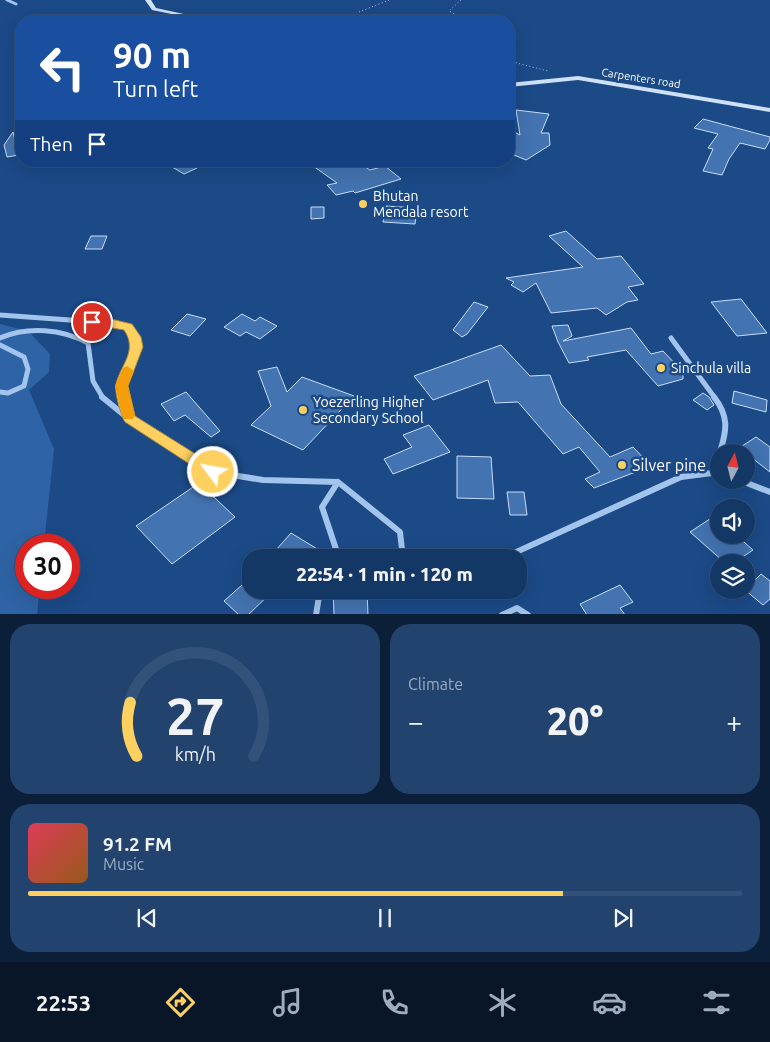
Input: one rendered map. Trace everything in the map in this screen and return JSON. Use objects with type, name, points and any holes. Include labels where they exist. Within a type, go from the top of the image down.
[{"type":"street","points":[[7,0],[16,4]]},
{"type":"street","points":[[148,0],[154,9],[184,15]]},
{"type":"street","name":"Carpenters road","points":[[515,84],[578,78],[770,110]]},
{"type":"street","points":[[0,315],[111,323],[128,327],[135,337],[137,347],[121,386],[129,419]]},
{"type":"street","points":[[0,338],[5,335],[28,331],[70,334],[88,343],[93,356],[91,375],[99,393],[129,419],[213,472],[263,480],[338,482],[400,532],[402,549]]},
{"type":"street","points":[[671,338],[725,410],[728,421],[723,444]]},
{"type":"street","points":[[0,345],[24,357],[28,370],[24,386],[8,393],[0,392]]},
{"type":"street","points":[[523,549],[681,476],[710,474]]},
{"type":"street","points":[[336,549],[322,507],[338,482]]},
{"type":"street","points":[[755,486],[770,492]]},
{"type":"street","points":[[316,614],[318,599]]},
{"type":"street","points":[[502,614],[517,608],[528,614]]},
{"type":"path","points":[[359,12],[389,0]]},
{"type":"path","points":[[457,15],[449,11],[461,0]]},
{"type":"path","points":[[515,62],[549,71]]},
{"type":"shaded area","points":[[0,324],[28,331],[50,354],[49,372],[29,390],[54,449],[45,534],[15,534],[15,599],[39,599],[37,614],[0,614]]},
{"type":"building","points":[[516,110],[549,114],[541,133],[549,133],[550,145],[526,160],[515,155],[515,132],[520,135]]},
{"type":"building","points":[[703,119],[770,137],[770,140],[765,149],[740,143],[729,159],[722,175],[703,171],[713,149],[708,148],[718,134],[694,128]]},
{"type":"building","points":[[13,132],[15,156],[7,157],[4,145]]},
{"type":"building","points":[[172,167],[197,168],[184,174]]},
{"type":"building","points":[[314,167],[365,167],[370,170],[386,167],[401,179],[355,193],[353,191],[336,195],[327,185],[337,183]]},
{"type":"building","points":[[386,206],[417,208],[415,224],[383,222]]},
{"type":"building","points":[[311,207],[324,207],[324,218],[311,219]]},
{"type":"building","points":[[566,231],[597,259],[621,256],[644,284],[628,287],[638,300],[627,302],[606,315],[597,308],[551,313],[536,283],[523,292],[511,285],[514,282],[506,278],[583,267],[549,236]]},
{"type":"building","points":[[91,236],[107,236],[102,249],[85,249]]},
{"type":"building","points":[[741,299],[767,333],[737,336],[711,302]]},
{"type":"building","points":[[474,302],[488,307],[467,334],[462,337],[453,330]]},
{"type":"building","points":[[187,314],[206,319],[190,336],[171,330]]},
{"type":"building","points":[[242,314],[255,321],[260,317],[277,326],[260,339],[246,332],[240,336],[224,327]]},
{"type":"building","points":[[568,325],[572,336],[563,341],[631,328],[651,354],[663,351],[683,372],[683,379],[658,386],[626,350],[587,357],[589,360],[569,363],[552,326]]},
{"type":"building","points":[[501,345],[530,376],[550,375],[561,404],[610,457],[633,447],[651,466],[594,488],[585,479],[600,472],[579,447],[563,454],[518,402],[495,403],[488,380],[433,400],[414,376]]},
{"type":"building","name":"Yoezerling Higher Secondary School","points":[[277,367],[287,392],[302,377],[354,396],[303,450],[251,425],[271,406],[258,371]]},
{"type":"building","points":[[734,391],[767,400],[766,412],[732,403]]},
{"type":"building","points":[[186,392],[220,431],[211,437],[185,415],[174,421],[161,404]]},
{"type":"building","points":[[703,393],[709,397],[714,405],[707,410],[693,400]]},
{"type":"building","points":[[429,425],[450,452],[393,474],[384,459],[412,447],[403,435]]},
{"type":"building","points":[[756,437],[770,447],[770,472],[755,460],[755,444],[745,444]]},
{"type":"building","points":[[457,456],[491,457],[494,499],[457,498]]},
{"type":"building","points":[[199,483],[235,517],[172,564],[136,526]]},
{"type":"building","points":[[507,492],[524,492],[527,515],[510,515]]},
{"type":"building","points":[[710,519],[710,544],[746,544],[753,550],[747,554],[715,554],[690,532]]},
{"type":"building","points":[[291,533],[317,549],[277,549]]},
{"type":"building","points":[[761,574],[770,581],[770,599],[763,605],[755,598],[755,580]]},
{"type":"building","points":[[242,585],[242,599],[265,599],[249,614],[238,614],[224,601]]},
{"type":"building","points":[[620,585],[633,602],[620,608],[624,614],[586,614],[580,604]]},
{"type":"building","points":[[333,599],[367,599],[368,614],[334,614]]},
{"type":"slow traffic","points":[[127,371],[121,386],[128,415]]},
{"type":"place","name":"Bhutan Mendala resort","points":[[363,204]]},
{"type":"place","name":"Sinchula villa","points":[[661,368]]},
{"type":"place","name":"Yoezerling Higher Secondary School","points":[[303,410]]},
{"type":"place","name":"Silver pine","points":[[622,465]]},
{"type":"route","points":[[92,322],[111,323],[128,327],[135,337],[137,347],[121,386],[129,419],[213,472]]}]
